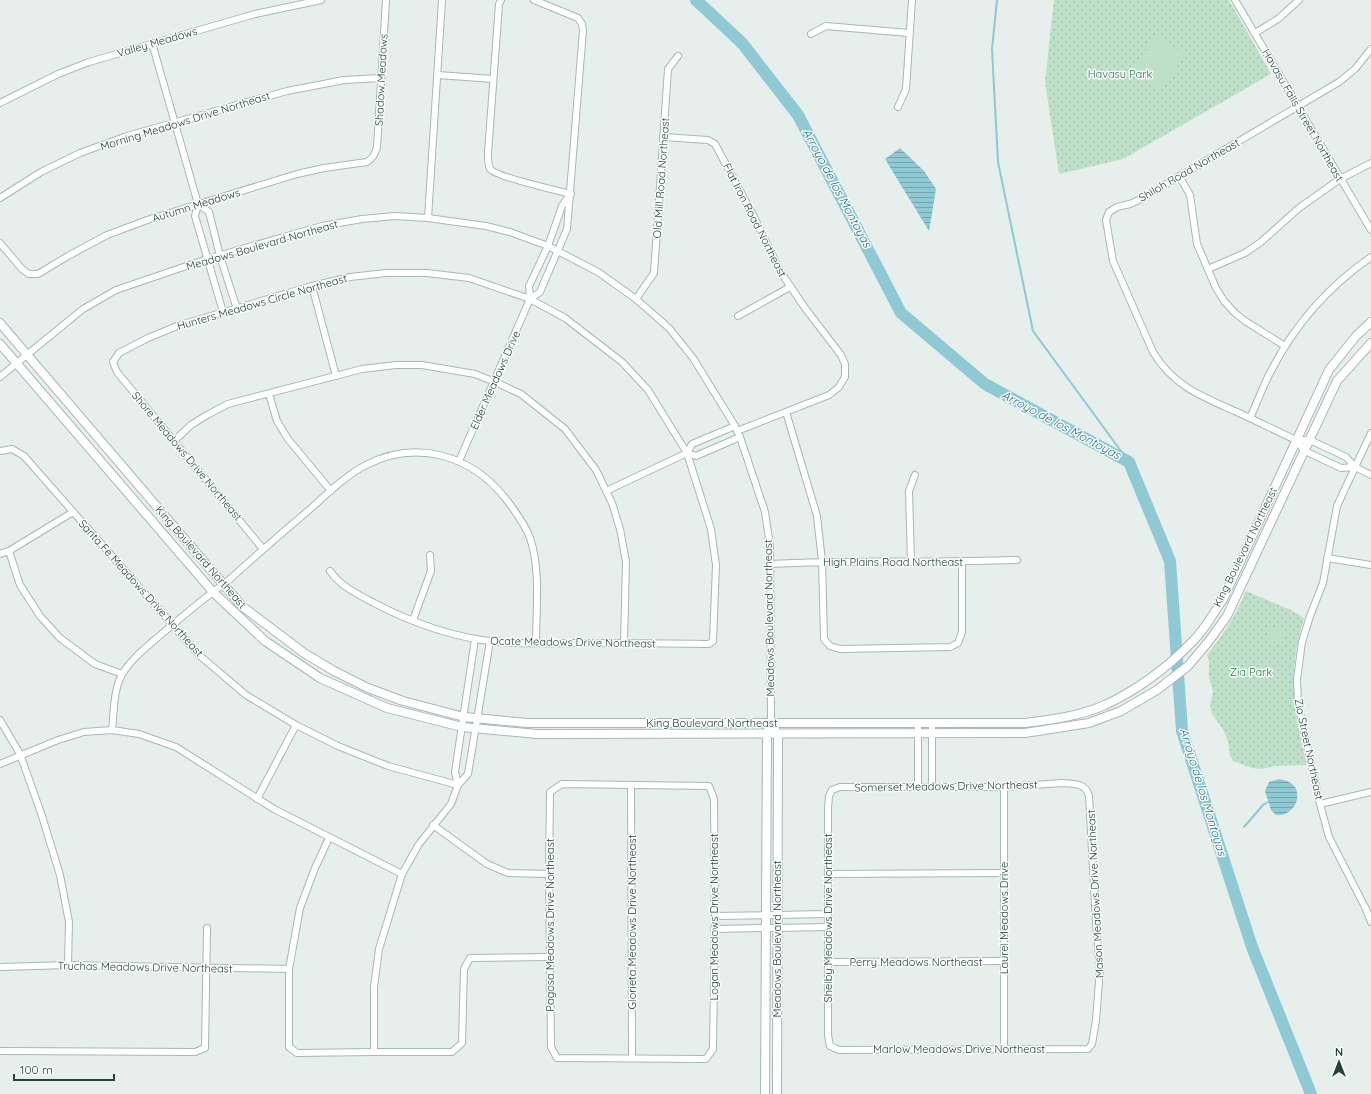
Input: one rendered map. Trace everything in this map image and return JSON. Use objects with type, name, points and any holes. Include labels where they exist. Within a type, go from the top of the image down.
[{"type":"street","name":"Valley Meadows","points":[[0,103],[64,72],[89,62],[255,14],[321,0]]},
{"type":"street","name":"Shadow Meadows","points":[[372,158],[376,153],[377,147],[386,0]]},
{"type":"street","points":[[428,218],[442,0]]},
{"type":"street","points":[[501,0],[499,4],[493,79],[488,154],[489,168],[492,171],[504,176],[571,194]]},
{"type":"street","points":[[530,299],[540,292],[567,229],[583,30],[582,24],[578,18],[534,0]]},
{"type":"street","points":[[898,107],[906,89],[912,0]]},
{"type":"street","name":"Havasu Falls Street Northeast","points":[[1235,0],[1371,230]]},
{"type":"street","points":[[1255,33],[1278,19],[1299,0]]},
{"type":"street","points":[[811,34],[826,26],[909,33]]},
{"type":"street","points":[[152,43],[198,204],[195,216],[223,312]]},
{"type":"street","name":"Shiloh Road Northeast","points":[[1296,440],[1193,392],[1170,375],[1153,352],[1113,261],[1106,220],[1109,212],[1117,206],[1130,204],[1143,198],[1339,82],[1355,69],[1371,49]]},
{"type":"street","name":"Old Mill Road Northeast","points":[[636,299],[654,273],[668,69],[678,56]]},
{"type":"street","points":[[438,76],[493,79]]},
{"type":"street","name":"Morning Meadows Drive Northeast","points":[[0,198],[41,172],[80,153],[127,136],[295,89],[344,80],[381,78]]},
{"type":"street","name":"Flat Iron Road Northeast","points":[[663,137],[708,140],[715,144],[780,271],[805,308],[841,354],[845,364],[844,377],[839,387],[829,395],[738,431]]},
{"type":"street","name":"Autumn Meadows","points":[[0,243],[22,269],[29,274],[38,274],[107,235],[150,219],[297,174],[324,168],[367,162],[372,158]]},
{"type":"street","points":[[1208,269],[1245,253],[1261,242],[1299,208],[1340,179],[1371,163]]},
{"type":"street","points":[[1179,176],[1190,195],[1197,244],[1216,288],[1224,301],[1245,321],[1285,346]]},
{"type":"street","points":[[530,299],[529,286],[548,246],[562,206],[571,194]]},
{"type":"street","points":[[198,204],[209,212],[220,256],[237,309]]},
{"type":"street","name":"Meadows Boulevard Northeast","points":[[0,377],[82,309],[116,290],[207,259],[322,226],[362,219],[395,216],[428,218],[486,226],[510,232],[548,246],[598,272],[636,299],[669,328],[693,358],[738,431],[765,512],[770,546],[770,723],[767,734],[765,1094]]},
{"type":"street","points":[[1250,418],[1271,371],[1285,346],[1310,313],[1337,284],[1371,257]]},
{"type":"street","name":"Hunters Meadows Circle Northeast","points":[[113,362],[119,353],[148,338],[177,326],[312,286],[350,277],[386,273],[427,273],[469,278],[530,299],[565,318],[622,362],[648,390],[687,453],[711,529],[716,565],[712,641]]},
{"type":"street","points":[[312,286],[336,376]]},
{"type":"street","points":[[738,316],[790,287]]},
{"type":"street","name":"Elder Meadows Drive","points":[[459,461],[495,382],[530,299]]},
{"type":"street","name":"King Boulevard Northeast","points":[[0,323],[243,607],[304,653],[334,671],[368,688],[403,701],[464,717],[526,723],[1025,723],[1050,720],[1104,706],[1140,686],[1162,669],[1193,641],[1223,599],[1329,370],[1356,336],[1371,322]]},
{"type":"street","name":"King Boulevard Northeast","points":[[0,344],[213,592],[265,641],[320,678],[387,708],[475,729],[537,734],[778,734],[1025,733],[1089,723],[1122,711],[1164,684],[1192,661],[1227,616],[1337,381],[1371,343]]},
{"type":"street","name":"Shore Meadows Drive Northeast","points":[[113,362],[117,372],[263,549]]},
{"type":"street","points":[[174,442],[191,425],[228,404],[362,369],[396,365],[422,365],[475,374],[495,382],[521,394],[566,428],[596,470],[606,491],[620,529],[626,562],[624,643]]},
{"type":"street","points":[[269,394],[277,421],[288,439],[331,491]]},
{"type":"street","points":[[786,412],[817,516],[822,561],[824,639],[830,646],[840,649],[950,647],[958,643],[962,632],[962,562]]},
{"type":"street","points":[[606,491],[687,453],[692,444],[738,431]]},
{"type":"street","points":[[687,453],[696,456],[738,431]]},
{"type":"street","name":"Zia Street Northeast","points":[[1371,433],[1337,506],[1323,583],[1302,642],[1297,679],[1298,704],[1320,804],[1329,837],[1368,907],[1371,922]]},
{"type":"street","points":[[1296,440],[1310,440],[1346,457],[1355,467],[1371,475]]},
{"type":"street","points":[[1296,440],[1304,451],[1341,468],[1355,467]]},
{"type":"street","name":"Santa Fe Meadows Drive Northeast","points":[[0,451],[12,449],[24,456],[199,655],[246,695],[296,725],[338,746],[388,766],[458,784]]},
{"type":"street","points":[[112,730],[115,695],[118,683],[122,674],[141,652],[355,472],[366,465],[394,454],[422,452],[436,454],[459,461],[480,473],[499,490],[516,511],[530,537],[535,558],[536,643]]},
{"type":"street","points":[[911,562],[909,491],[915,475]]},
{"type":"street","points":[[0,554],[9,551],[73,512]]},
{"type":"street","points":[[9,551],[20,585],[40,616],[60,638],[94,664],[122,674]]},
{"type":"street","points":[[413,620],[431,571],[430,555]]},
{"type":"street","points":[[1328,558],[1371,565]]},
{"type":"street","name":"High Plains Road Northeast","points":[[770,564],[822,561],[962,562],[1017,560]]},
{"type":"street","name":"Ocate Meadows Drive Northeast","points":[[330,571],[336,580],[344,587],[386,610],[439,630],[475,639],[536,643],[708,644],[712,641]]},
{"type":"street","points":[[458,784],[455,772],[475,639]]},
{"type":"street","points":[[374,1052],[374,987],[379,949],[402,874],[420,844],[451,804],[458,784],[468,774],[490,641]]},
{"type":"street","points":[[0,720],[20,754],[42,813],[60,875],[69,922],[68,965]]},
{"type":"street","points":[[918,722],[918,787]]},
{"type":"street","points":[[932,722],[932,787]]},
{"type":"street","points":[[770,723],[778,734]]},
{"type":"street","points":[[257,799],[296,725]]},
{"type":"street","points":[[0,764],[20,754],[84,732],[112,730],[139,734],[176,746],[257,799],[329,838],[402,874]]},
{"type":"street","name":"Meadows Boulevard Northeast","points":[[777,1094],[778,734]]},
{"type":"street","name":"Somerset Meadows Drive Northeast","points":[[832,790],[848,786],[1004,787],[1062,783],[1084,786]]},
{"type":"street","name":"Pagosa Meadows Drive Northeast","points":[[631,784],[562,784],[550,792],[549,874],[551,1047],[557,1058],[632,1058]]},
{"type":"street","name":"Logan Meadows Drive Northeast","points":[[631,784],[709,786],[714,799],[715,916],[713,1049],[706,1059],[632,1058]]},
{"type":"street","name":"Glorieta Meadows Drive Northeast","points":[[631,784],[632,1058]]},
{"type":"street","name":"Mason Meadows Drive Northeast","points":[[1084,786],[1088,791],[1089,796],[1100,969],[1096,1020],[1092,1044],[1088,1048]]},
{"type":"street","name":"Laurel Meadows Drive","points":[[1004,787],[1004,1049]]},
{"type":"street","name":"Shelby Meadows Drive Northeast","points":[[830,1046],[828,1035],[828,808],[832,790]]},
{"type":"street","points":[[1320,804],[1371,792]]},
{"type":"street","points":[[434,825],[487,864],[508,873],[549,874]]},
{"type":"street","points":[[329,838],[315,868],[300,908],[289,969],[289,1047],[297,1053],[452,1052],[462,1043],[464,969],[470,958],[550,957]]},
{"type":"street","points":[[829,874],[1004,874]]},
{"type":"street","points":[[715,916],[828,914]]},
{"type":"street","points":[[714,929],[828,927]]},
{"type":"street","points":[[0,1051],[195,1052],[205,1048],[207,928]]},
{"type":"street","name":"Perry Meadows Northeast","points":[[828,962],[1004,961]]},
{"type":"street","name":"Truchas Meadows Drive Northeast","points":[[0,967],[68,965],[289,969]]},
{"type":"street","name":"Marlow Meadows Drive Northeast","points":[[830,1046],[839,1050],[1088,1048]]},
{"type":"green space","name":"Havasu Park","points":[[1054,0],[1229,0],[1271,74],[1123,159],[1059,174],[1045,82]]},
{"type":"green space","points":[[1157,35],[1185,55],[1161,89],[1133,69]]},
{"type":"green space","name":"Zia Park","points":[[1246,591],[1293,611],[1304,618],[1295,657],[1294,692],[1298,726],[1307,765],[1275,766],[1261,769],[1252,768],[1233,761],[1223,729],[1212,714],[1210,705],[1213,692],[1209,677],[1209,662],[1207,655],[1229,624]]},
{"type":"green space","points":[[1267,627],[1282,627],[1283,642],[1268,642]]},
{"type":"water","points":[[900,148],[924,171],[936,189],[929,231],[885,159]]},
{"type":"water","points":[[1279,779],[1288,781],[1293,785],[1296,789],[1297,799],[1293,808],[1284,814],[1276,815],[1271,810],[1265,791],[1269,782]]},
{"type":"waterway","name":"Arroyo de los Montoyas","points":[[696,0],[742,43],[798,115],[901,313],[985,384],[1129,462],[1170,561],[1182,731],[1252,947],[1311,1094]]},
{"type":"waterway","points":[[997,0],[992,49],[998,162],[1033,331],[1129,462]]},
{"type":"waterway","points":[[1244,827],[1263,805],[1268,802]]}]
